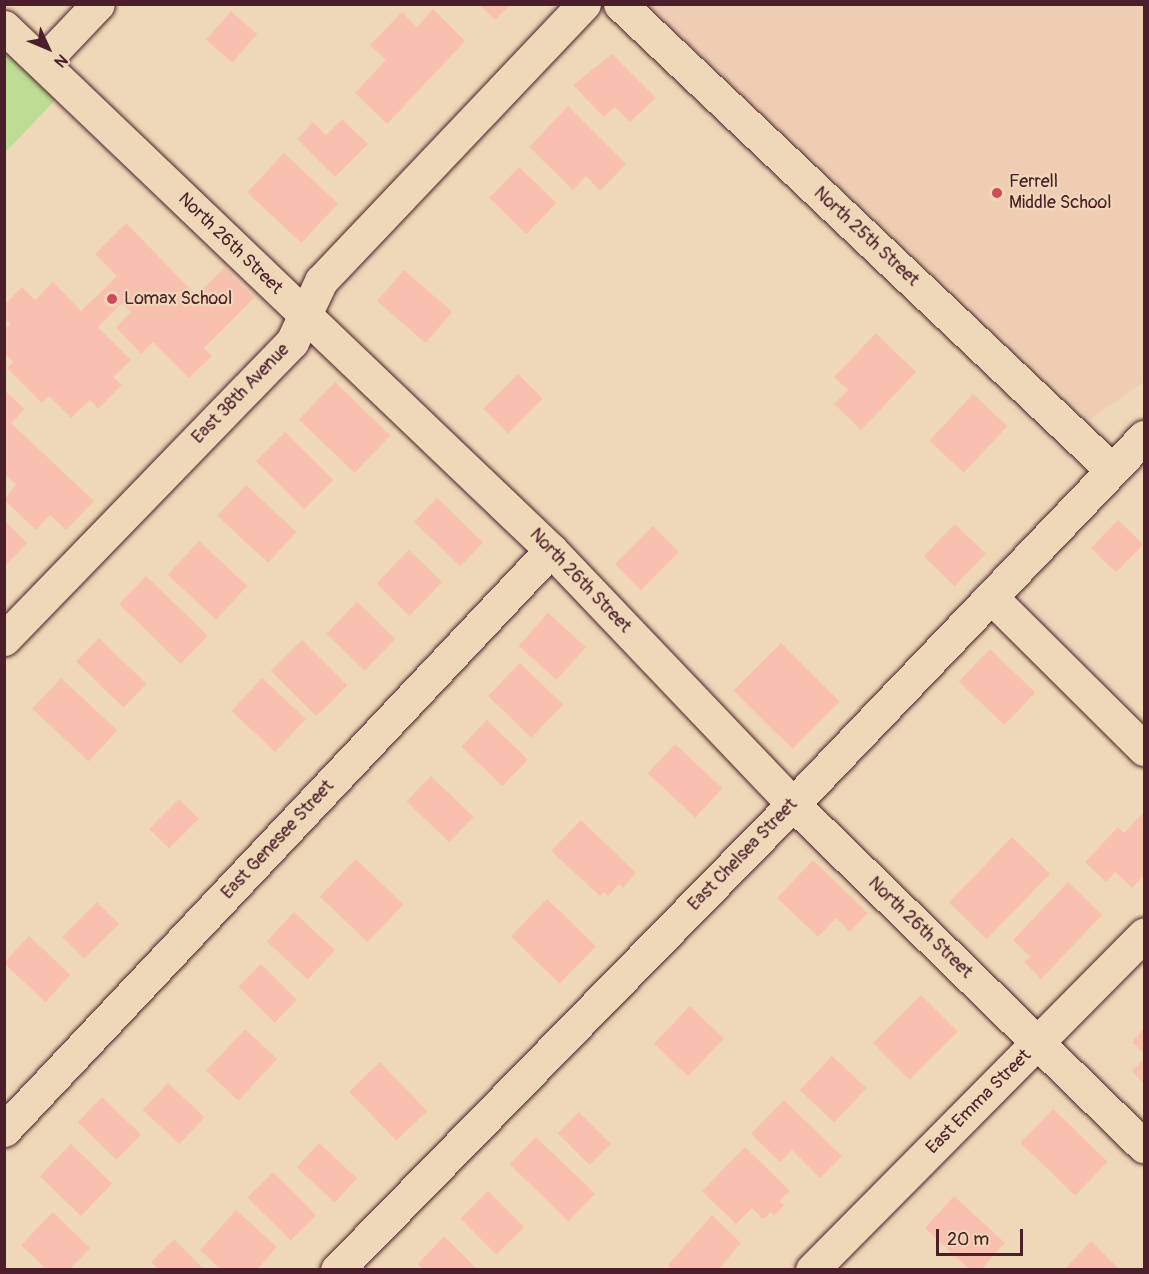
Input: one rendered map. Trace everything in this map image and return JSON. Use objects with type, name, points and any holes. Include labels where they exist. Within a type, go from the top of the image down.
[{"type":"street","points":[[42,63],[98,4]]},
{"type":"street","name":"East 38th Avenue","points":[[4,639],[292,342],[321,281],[584,4]]},
{"type":"street","name":"North 25th Street","points":[[620,4],[1113,470]]},
{"type":"street","name":"North 26th Street","points":[[4,27],[552,550],[793,804],[1144,1146]]},
{"type":"street","name":"East Chelsea Street","points":[[337,1269],[793,804],[1144,437]]},
{"type":"street","name":"East Genesee Street","points":[[4,1130],[552,550]]},
{"type":"street","points":[[991,597],[1144,749]]},
{"type":"street","name":"East Emma Street","points":[[812,1269],[1144,934]]},
{"type":"shaded area","name":"Ferrell Middle School","points":[[648,5],[1144,5],[1144,382],[1090,419]]},
{"type":"green space","points":[[4,47],[57,98],[5,153],[4,153]]},
{"type":"building","points":[[479,4],[511,4],[495,20]]},
{"type":"building","points":[[433,9],[465,41],[387,124],[355,93],[386,60],[370,45],[402,12],[417,27]]},
{"type":"building","points":[[231,11],[257,34],[232,63],[206,40]]},
{"type":"building","points":[[612,54],[656,98],[630,122],[615,107],[604,117],[573,85]]},
{"type":"building","points":[[568,106],[626,164],[600,191],[586,176],[573,190],[529,147]]},
{"type":"building","points":[[342,119],[368,144],[335,177],[297,139],[313,122],[326,135]]},
{"type":"building","points":[[284,153],[338,203],[301,243],[247,192]]},
{"type":"building","points":[[519,167],[556,203],[527,234],[489,198]]},
{"type":"building","points":[[126,223],[196,295],[224,268],[254,298],[204,348],[212,356],[189,378],[153,342],[141,354],[116,327],[131,312],[122,303],[98,327],[131,360],[113,377],[122,385],[98,409],[90,400],[71,418],[49,396],[42,403],[7,368],[13,362],[4,353],[4,330],[11,324],[4,318],[4,305],[22,287],[35,300],[53,282],[81,311],[117,276],[95,254]]},
{"type":"building","points":[[404,270],[452,312],[425,343],[377,301]]},
{"type":"building","points":[[876,333],[916,372],[861,430],[834,404],[848,390],[834,377]]},
{"type":"building","points":[[518,374],[543,399],[508,433],[483,409]]},
{"type":"building","points":[[335,382],[390,435],[354,473],[299,419]]},
{"type":"building","points":[[4,390],[25,409],[11,423],[94,501],[66,530],[50,515],[36,530],[4,500],[16,484],[4,474]]},
{"type":"building","points":[[973,394],[1007,426],[964,473],[929,441]]},
{"type":"building","points":[[285,432],[333,480],[304,509],[256,461]]},
{"type":"building","points":[[246,485],[296,532],[268,563],[217,516]]},
{"type":"building","points":[[437,498],[483,542],[460,566],[414,522]]},
{"type":"building","points":[[1118,520],[1143,544],[1116,572],[1091,548]]},
{"type":"building","points":[[5,521],[27,543],[5,566]]},
{"type":"building","points":[[955,524],[986,554],[955,586],[924,556]]},
{"type":"building","points":[[653,526],[679,552],[641,590],[615,564]]},
{"type":"building","points":[[199,541],[247,586],[216,620],[168,575]]},
{"type":"building","points":[[409,550],[442,582],[409,616],[376,584]]},
{"type":"building","points":[[146,576],[208,636],[181,664],[119,604]]},
{"type":"building","points":[[357,602],[395,639],[365,670],[326,634]]},
{"type":"building","points":[[548,613],[586,647],[556,680],[519,646]]},
{"type":"building","points":[[99,638],[146,684],[124,708],[76,662]]},
{"type":"building","points":[[302,640],[347,685],[316,716],[271,671]]},
{"type":"building","points":[[781,643],[840,702],[792,749],[734,690]]},
{"type":"building","points":[[990,649],[1035,693],[1004,725],[959,681]]},
{"type":"building","points":[[520,663],[563,705],[531,738],[488,696]]},
{"type":"building","points":[[61,678],[117,731],[89,761],[32,709]]},
{"type":"building","points":[[262,678],[306,719],[275,752],[231,711]]},
{"type":"building","points":[[487,720],[528,760],[502,786],[461,747]]},
{"type":"building","points":[[675,744],[723,788],[695,818],[648,773]]},
{"type":"building","points":[[431,776],[473,817],[449,842],[407,801]]},
{"type":"building","points":[[179,799],[199,819],[169,848],[149,829]]},
{"type":"building","points":[[1144,812],[1144,875],[1132,888],[1115,872],[1106,882],[1085,862],[1118,827],[1124,833]]},
{"type":"building","points":[[581,820],[636,873],[623,888],[619,884],[608,896],[604,892],[600,896],[551,851]]},
{"type":"building","points":[[1012,837],[1050,874],[987,939],[949,902]]},
{"type":"building","points":[[356,859],[403,905],[367,942],[320,896]]},
{"type":"building","points":[[813,860],[868,913],[850,932],[836,918],[818,937],[777,898]]},
{"type":"building","points":[[1068,882],[1102,915],[1041,979],[1024,962],[1030,957],[1013,940]]},
{"type":"building","points":[[547,899],[596,946],[560,984],[511,936]]},
{"type":"building","points":[[97,902],[119,924],[84,959],[62,937]]},
{"type":"building","points":[[294,912],[335,950],[308,979],[267,941]]},
{"type":"building","points":[[29,936],[71,975],[45,1002],[4,963]]},
{"type":"building","points":[[261,964],[297,1000],[274,1023],[238,987]]},
{"type":"building","points":[[921,995],[958,1032],[910,1080],[873,1043]]},
{"type":"building","points":[[690,1006],[724,1039],[688,1076],[654,1043]]},
{"type":"building","points":[[1144,1028],[1144,1054],[1132,1042]]},
{"type":"building","points":[[245,1029],[277,1059],[238,1101],[206,1071]]},
{"type":"building","points":[[832,1056],[866,1088],[834,1122],[800,1090]]},
{"type":"building","points":[[1144,1059],[1144,1084],[1132,1071]]},
{"type":"building","points":[[380,1062],[427,1111],[396,1141],[349,1092]]},
{"type":"building","points":[[168,1083],[205,1117],[179,1144],[143,1110]]},
{"type":"building","points":[[102,1097],[141,1135],[117,1160],[78,1122]]},
{"type":"building","points":[[784,1100],[842,1156],[820,1178],[792,1150],[780,1162],[751,1134]]},
{"type":"building","points":[[1053,1109],[1108,1162],[1075,1196],[1020,1143]]},
{"type":"building","points":[[579,1112],[611,1144],[590,1165],[558,1133]]},
{"type":"building","points":[[536,1137],[595,1194],[569,1221],[510,1164]]},
{"type":"building","points":[[319,1143],[357,1178],[335,1203],[296,1167]]},
{"type":"building","points":[[71,1144],[112,1184],[81,1216],[40,1176]]},
{"type":"building","points":[[745,1147],[790,1191],[779,1201],[784,1205],[774,1216],[771,1212],[763,1219],[752,1208],[736,1224],[702,1191]]},
{"type":"building","points":[[273,1172],[316,1215],[291,1241],[248,1197]]},
{"type":"building","points":[[488,1191],[524,1227],[496,1255],[460,1219]]},
{"type":"building","points":[[954,1196],[1005,1243],[981,1270],[970,1270],[925,1228]]},
{"type":"building","points":[[236,1210],[277,1247],[257,1270],[221,1270],[200,1250]]},
{"type":"building","points":[[53,1212],[90,1248],[69,1270],[47,1270],[21,1245]]},
{"type":"building","points":[[712,1215],[741,1243],[718,1270],[673,1270],[668,1265]]},
{"type":"building","points":[[444,1236],[478,1270],[423,1270],[418,1264]]},
{"type":"building","points":[[174,1239],[205,1270],[159,1270],[151,1262]]},
{"type":"building","points":[[1091,1241],[1120,1270],[1064,1270]]},
{"type":"place","name":"Ferrell Middle School","points":[[997,193]]},
{"type":"place","name":"Lomax School","points":[[112,299]]}]
